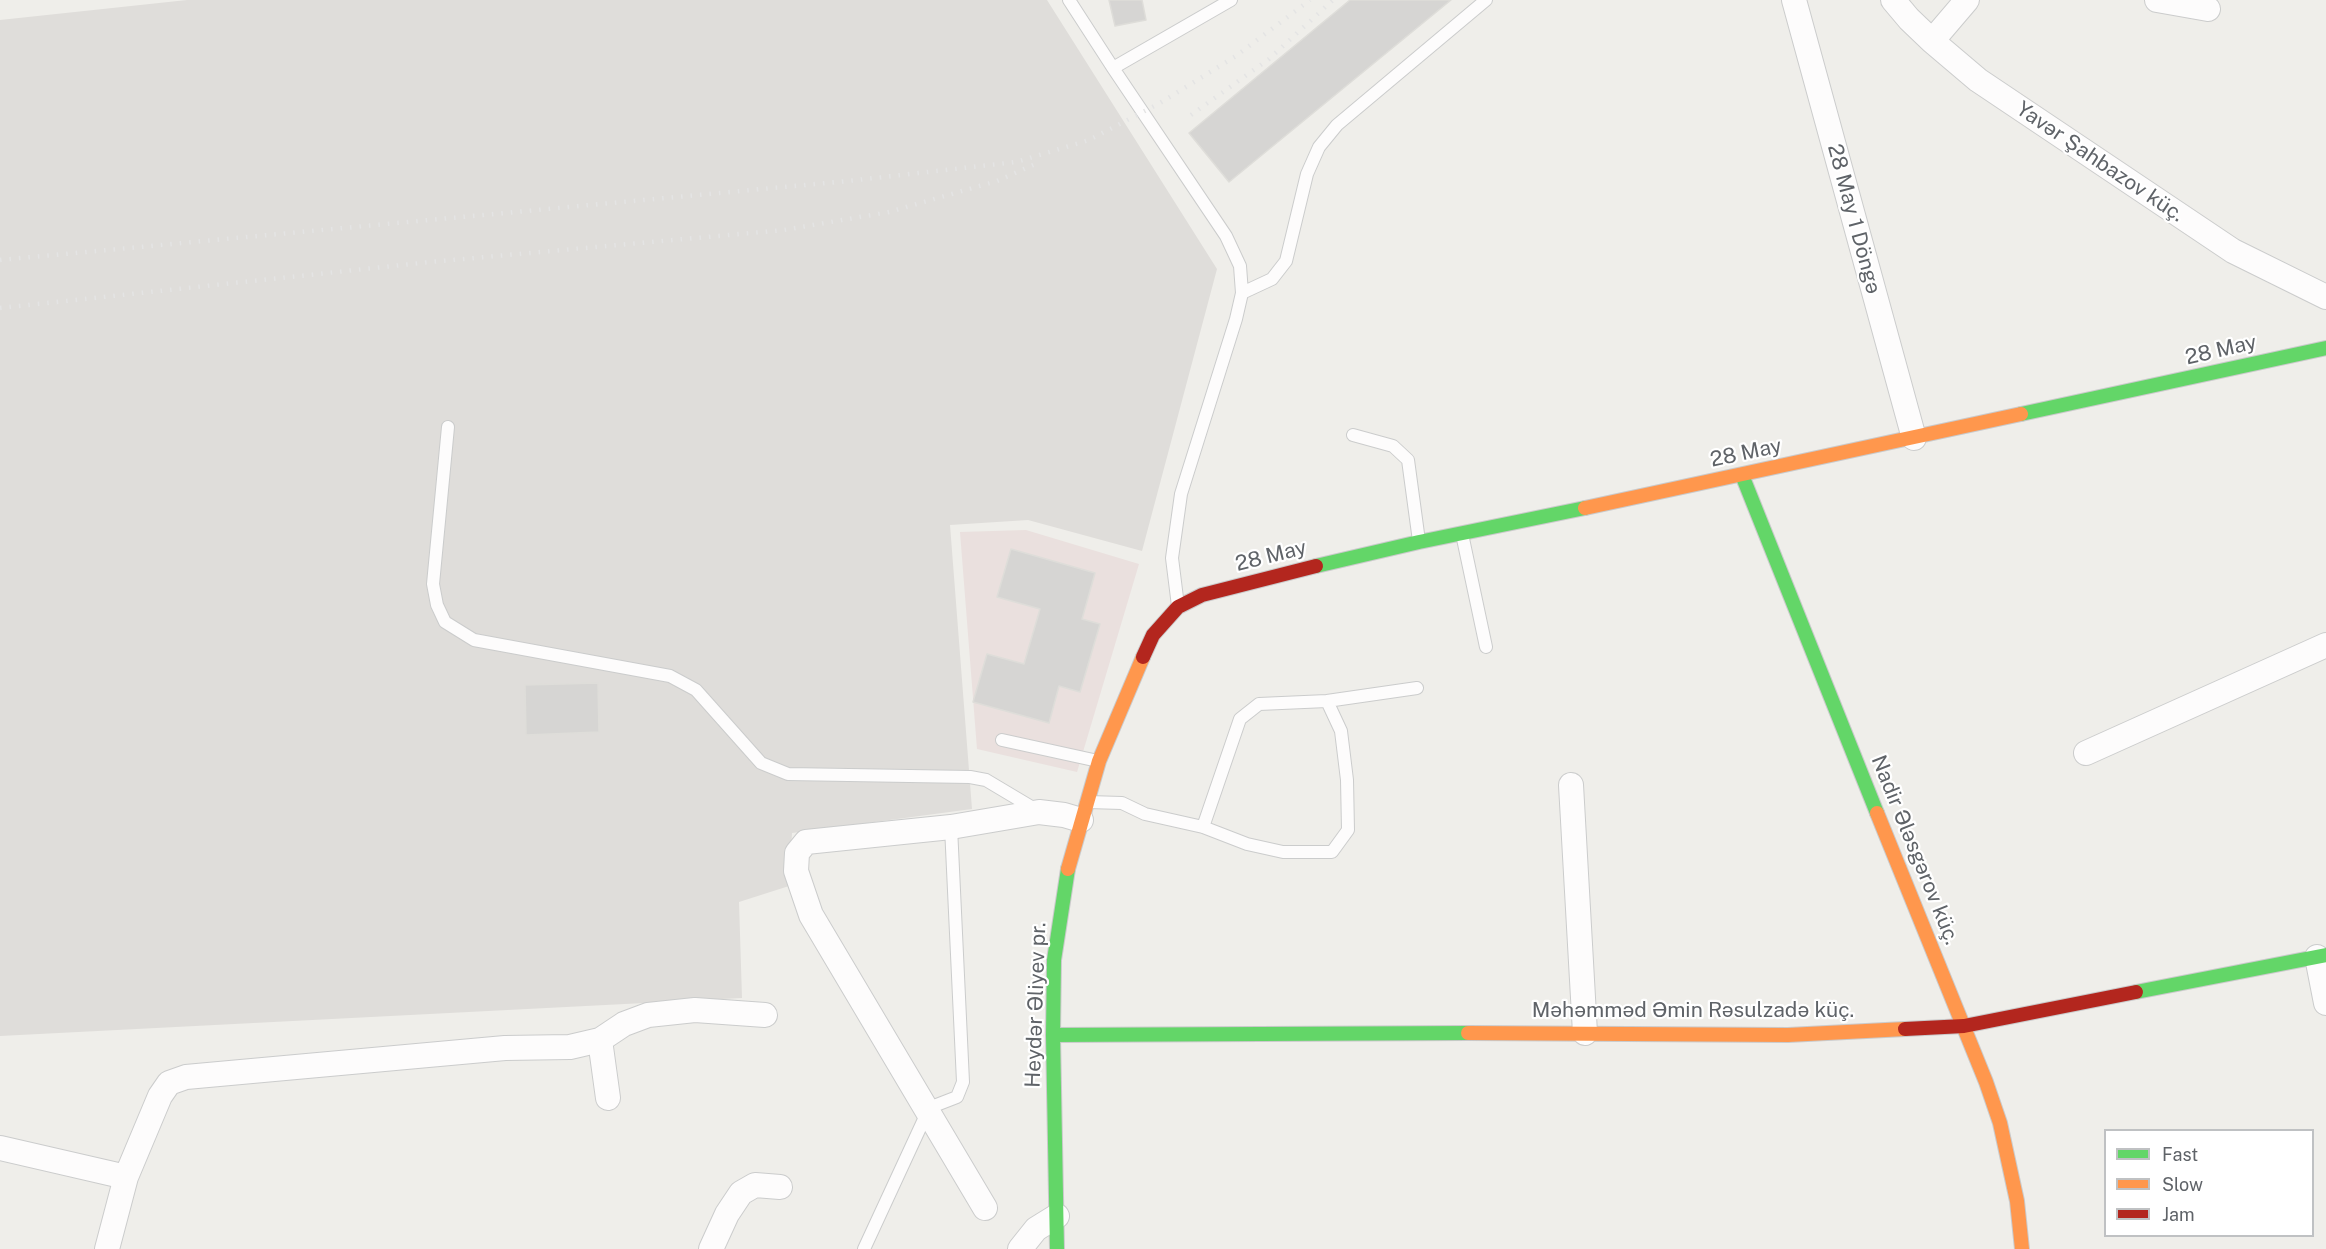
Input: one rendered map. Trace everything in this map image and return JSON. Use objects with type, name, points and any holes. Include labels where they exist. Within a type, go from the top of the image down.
[{"type":"street","name":"28 May 1 Döngə","points":[[1794,0],[1914,438]]},
{"type":"street","name":"Yavər Şahbazov küç.","points":[[1893,0],[1932,41],[1978,80],[2233,251],[2326,297]]},
{"type":"street","points":[[1932,41],[1967,0]]},
{"type":"street","points":[[2157,0],[2208,9]]},
{"type":"street","name":"28 May","points":[[1178,607],[1202,595],[1244,583],[1419,542],[1742,475],[2326,348]]},
{"type":"street","name":"Nadir Ələsgərov küç.","points":[[1742,475],[1964,1026],[2000,1123],[2017,1201],[2022,1249]]},
{"type":"street","name":"Heydər Əliyev pr.","points":[[1057,1249],[1054,960],[1066,874],[1099,761],[1153,635],[1178,607]]},
{"type":"street","points":[[2086,753],[2326,645]]},
{"type":"street","points":[[1571,785],[1585,1033]]},
{"type":"street","points":[[985,1208],[811,915],[796,872],[797,853],[806,842],[951,826],[1039,812],[1084,811]]},
{"type":"street","points":[[2321,956],[2326,1003]]},
{"type":"street","name":"Məhəmməd Əmin Rəsulzadə küç.","points":[[1053,1035],[1585,1033],[1788,1035],[1964,1026],[2321,956]]},
{"type":"street","points":[[106,1249],[126,1177],[160,1096],[169,1083],[186,1077],[505,1047],[570,1047],[600,1040],[624,1024],[648,1015],[695,1010],[765,1015]]},
{"type":"street","points":[[600,1040],[608,1098]]},
{"type":"street","points":[[0,1148],[126,1177]]},
{"type":"street","points":[[711,1249],[726,1214],[741,1193],[755,1185],[780,1187]]},
{"type":"street","points":[[1020,1249],[1036,1229],[1057,1216]]},
{"type":"lane","points":[[1070,0],[1226,236],[1240,266],[1242,293],[1236,319],[1181,494],[1172,558],[1178,607]]},
{"type":"lane","points":[[1113,68],[1231,0]]},
{"type":"lane","points":[[1242,293],[1272,279],[1286,261],[1307,174],[1319,147],[1337,125],[1486,0]]},
{"type":"lane","points":[[448,427],[434,584],[437,605],[445,621],[474,640],[670,676],[696,690],[761,764],[788,774],[970,777],[986,780],[1039,812]]},
{"type":"lane","points":[[1353,435],[1393,446],[1408,460],[1419,542]]},
{"type":"lane","points":[[1462,533],[1486,647]]},
{"type":"lane","points":[[1203,827],[1240,719],[1259,704],[1327,701],[1417,688]]},
{"type":"lane","points":[[1084,811],[1122,803],[1145,814],[1203,827],[1247,844],[1283,852],[1332,852],[1348,830],[1347,780],[1341,730],[1327,701]]},
{"type":"lane","points":[[1002,740],[1099,761]]},
{"type":"lane","points":[[864,1249],[926,1115],[926,1109],[957,1097],[963,1082],[951,826]]},
{"type":"shaded area","points":[[187,0],[1047,0],[1217,269],[1142,551],[1028,520],[950,525],[972,809],[792,833],[789,886],[739,902],[742,998],[0,1036],[0,20]]},
{"type":"shaded area","points":[[1026,530],[1139,564],[1077,772],[977,749],[960,532]]},
{"type":"building","points":[[1109,0],[1142,0],[1146,20],[1115,26]]},
{"type":"building","points":[[1350,0],[1451,0],[1229,182],[1189,133]]},
{"type":"building","points":[[1011,549],[1095,573],[1082,619],[1100,624],[1080,692],[1059,686],[1049,723],[973,702],[987,654],[1024,664],[1040,609],[997,597]]},
{"type":"building","points":[[598,683],[599,732],[526,735],[525,685]]},
{"type":"railway","points":[[0,260],[848,181],[1016,162],[1089,140],[1160,103],[1236,56],[1310,0]]},
{"type":"railway","points":[[1191,115],[1269,59],[1333,0]]},
{"type":"railway","points":[[0,308],[430,262],[784,230],[889,212],[997,181],[1040,162]]},
{"type":"traffic: fast","points":[[2021,414],[2326,348]]},
{"type":"traffic: fast","points":[[1742,475],[1877,813]]},
{"type":"traffic: fast","points":[[1316,566],[1585,508]]},
{"type":"traffic: fast","points":[[1057,1249],[1054,960],[1068,869]]},
{"type":"traffic: fast","points":[[2136,992],[2326,955]]},
{"type":"traffic: fast","points":[[1053,1035],[1468,1033]]},
{"type":"traffic: slow","points":[[1585,508],[2021,414]]},
{"type":"traffic: slow","points":[[1068,869],[1099,761],[1143,657]]},
{"type":"traffic: slow","points":[[1877,813],[1986,1082],[2000,1123],[2017,1201],[2022,1249]]},
{"type":"traffic: slow","points":[[1468,1033],[1788,1035],[1905,1029]]},
{"type":"traffic: jam","points":[[1143,657],[1153,635],[1178,607],[1202,595],[1316,566]]},
{"type":"traffic: jam","points":[[1905,1029],[1964,1026],[2136,992]]}]
